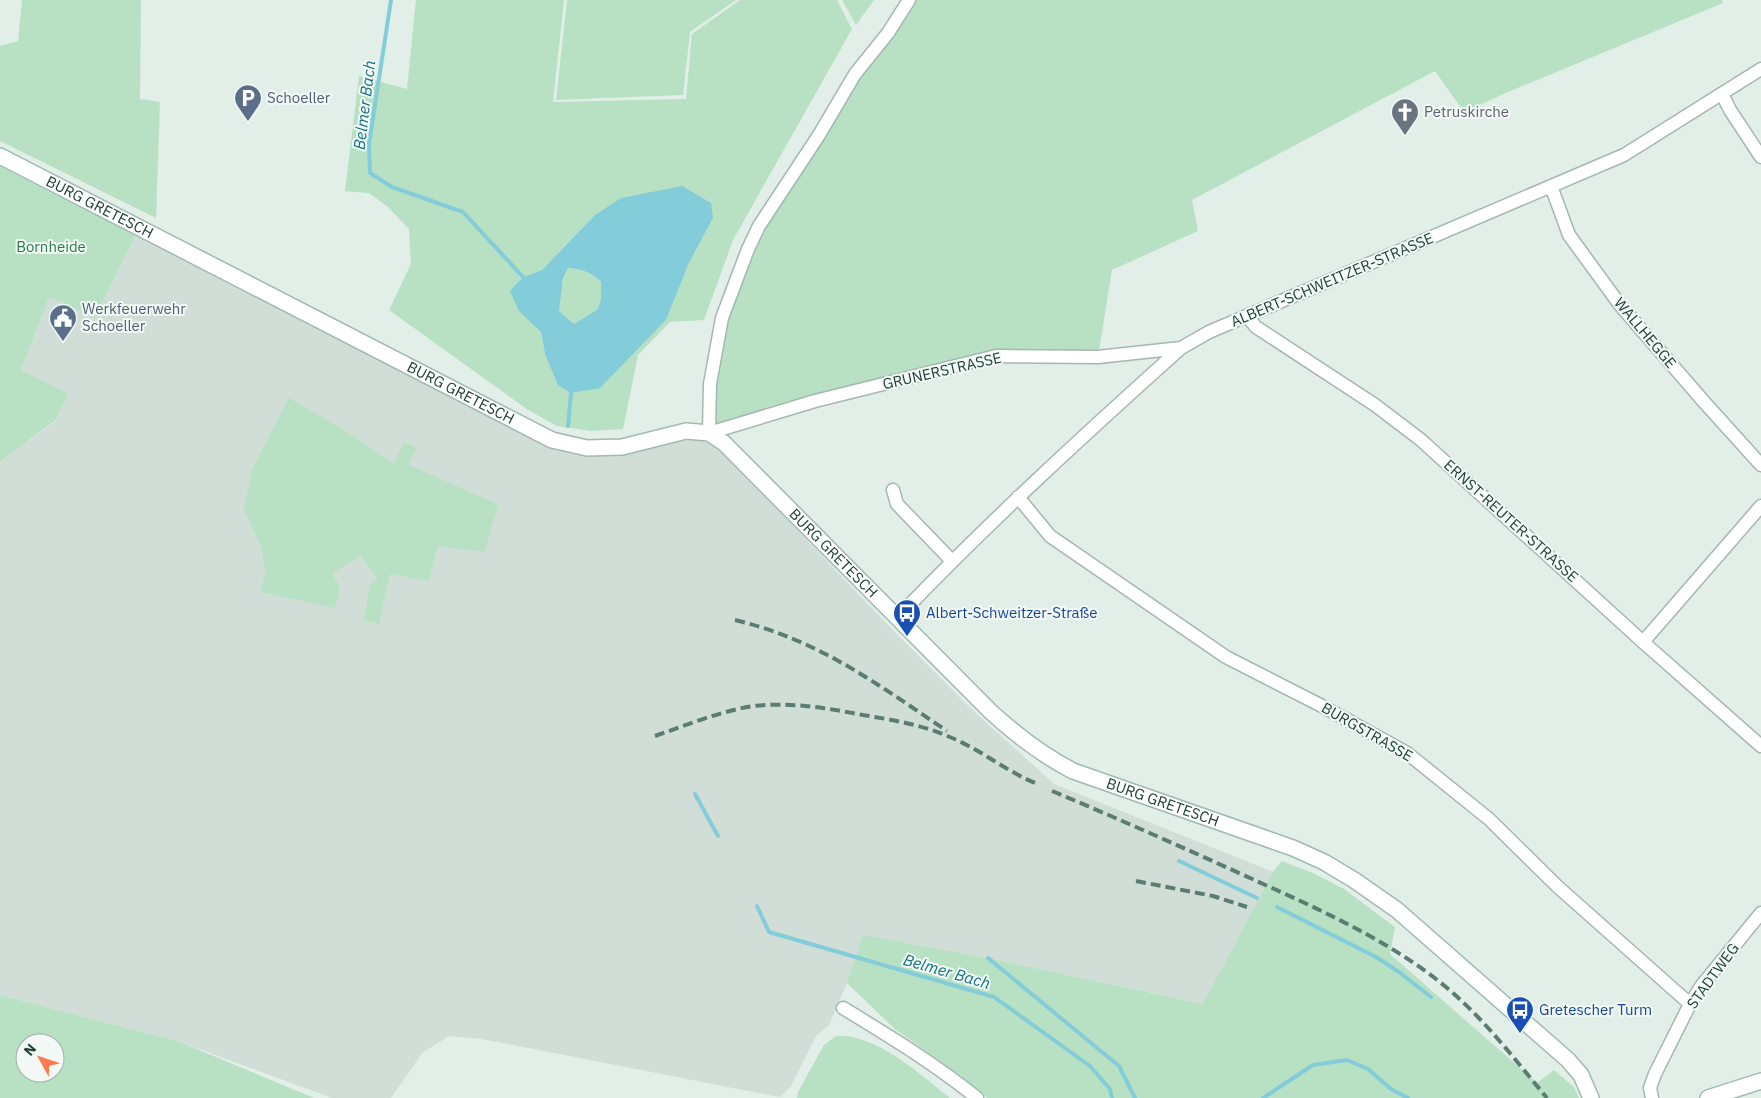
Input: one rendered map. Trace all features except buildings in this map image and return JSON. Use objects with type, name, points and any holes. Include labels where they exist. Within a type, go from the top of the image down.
[{"type":"street","points":[[708,434],[710,384],[722,318],[759,226],[819,135],[856,74],[888,33],[909,0]]},
{"type":"street","name":"ALBERT-SCHWEITZER-STRASSE","points":[[897,618],[1018,497],[1181,348],[1209,332],[1624,155],[1761,69]]},
{"type":"street","points":[[1722,94],[1730,110],[1761,157]]},
{"type":"street","name":"BURG GRETESCH","points":[[0,156],[552,440],[587,448],[622,447],[686,431],[708,434],[724,443],[1015,734],[1073,771],[1293,848],[1324,862],[1354,880],[1397,910],[1568,1060],[1581,1075],[1591,1098]]},
{"type":"street","name":"WALLHEGGE","points":[[1551,186],[1569,235],[1620,305],[1761,465]]},
{"type":"street","name":"ERNST-REUTER-STRASSE","points":[[1247,316],[1256,327],[1375,404],[1421,440],[1643,642],[1761,746]]},
{"type":"street","name":"GRUNERSTRASSE","points":[[708,434],[815,401],[996,356],[1098,357],[1181,348]]},
{"type":"street","points":[[893,490],[897,504],[952,561]]},
{"type":"street","name":"BURGSTRASSE","points":[[1018,497],[1050,536],[1226,657],[1322,706],[1407,753],[1489,819],[1558,887],[1690,1004]]},
{"type":"street","points":[[1643,642],[1761,506]]},
{"type":"street","name":"STADTWEG","points":[[1652,1098],[1650,1088],[1655,1074],[1690,1004],[1702,984],[1761,913]]},
{"type":"street","points":[[843,1008],[878,1028],[950,1076],[977,1098]]},
{"type":"street","points":[[1708,1098],[1761,1081]]},
{"type":"shaded area","points":[[136,235],[571,454],[701,439],[721,450],[968,706],[1054,784],[1273,872],[1204,1004],[988,958],[863,935],[847,983],[829,1025],[816,1036],[791,1086],[780,1097],[482,1039],[449,1036],[422,1053],[391,1098],[332,1098],[180,1042],[0,995],[0,462],[56,421],[69,394],[21,370],[49,296],[95,317]]},
{"type":"green space","points":[[22,0],[141,0],[140,99],[160,102],[156,218],[0,141],[0,46],[18,41]]},
{"type":"green space","points":[[416,0],[564,0],[553,102],[686,99],[692,34],[740,0],[837,0],[852,29],[733,240],[704,320],[670,322],[638,355],[623,429],[591,431],[557,426],[528,410],[389,310],[411,264],[409,229],[388,207],[369,193],[345,191],[359,76],[407,89]],"holes":[[[595,215],[713,218],[689,263],[666,320],[635,351],[545,354],[541,332],[523,277],[542,270]]]},
{"type":"green space","points":[[567,0],[736,0],[690,32],[683,95],[556,100]]},
{"type":"green space","points":[[842,0],[874,0],[856,25]]},
{"type":"green space","points":[[909,0],[1722,0],[1723,3],[1464,112],[1435,71],[1192,200],[1198,231],[1112,270],[1098,357],[996,356],[709,433],[722,318],[748,249]]},
{"type":"green space","name":"Bornheide","points":[[0,166],[136,235],[95,317],[49,297],[21,370],[69,394],[56,420],[0,462]]},
{"type":"green space","points":[[568,268],[586,272],[601,282],[601,299],[598,309],[574,324],[559,311],[562,284]]},
{"type":"green space","points":[[289,398],[344,430],[394,464],[404,442],[416,448],[409,465],[499,505],[485,552],[438,546],[429,581],[390,574],[379,624],[364,620],[370,585],[378,579],[361,556],[332,573],[340,587],[335,608],[261,592],[265,573],[262,548],[244,510],[252,469]]},
{"type":"green space","points":[[1282,861],[1315,874],[1344,889],[1395,927],[1390,954],[1537,1083],[1554,1070],[1574,1087],[1579,1098],[987,1098],[947,1066],[896,1030],[847,983],[863,935],[988,958],[1203,1004],[1273,872]]},
{"type":"green space","points":[[0,995],[180,1042],[314,1098],[0,1098]]},
{"type":"green space","points":[[836,1036],[854,1037],[882,1048],[906,1063],[950,1098],[797,1098],[798,1092],[824,1045]]},
{"type":"water","points":[[682,186],[711,203],[713,218],[689,263],[666,320],[600,388],[571,393],[558,385],[545,354],[541,332],[519,311],[510,291],[523,277],[542,270],[595,215],[621,198]],"holes":[[[568,268],[590,273],[601,282],[601,299],[598,309],[574,324],[559,311],[563,279]]]},
{"type":"waterway","name":"Belmer Bach","points":[[391,0],[369,144],[370,173],[392,187],[463,212],[523,277]]},
{"type":"waterway","name":"Belmer Bach","points":[[568,426],[571,393]]},
{"type":"waterway","name":"Belmer Bach","points":[[695,794],[718,836]]},
{"type":"waterway","points":[[1179,861],[1257,898]]},
{"type":"waterway","name":"Belmer Bach","points":[[757,906],[769,932],[994,997],[1090,1066],[1110,1089],[1112,1098]]},
{"type":"waterway","points":[[1277,907],[1376,957],[1431,997]]},
{"type":"waterway","points":[[988,958],[1119,1066],[1135,1098]]},
{"type":"waterway","points":[[1263,1098],[1313,1065],[1347,1060],[1368,1069],[1391,1089],[1408,1098]]},
{"type":"railway","points":[[735,620],[794,639],[846,665],[947,731]]},
{"type":"railway","points":[[655,736],[741,708],[768,705],[822,708],[897,721],[941,733],[963,743],[1035,783]]},
{"type":"railway","points":[[1052,791],[1298,900],[1346,923],[1392,949],[1436,979],[1467,1006],[1495,1035],[1547,1098]]},
{"type":"railway","points":[[1136,881],[1213,896],[1247,907]]},
{"type":"place","name":"Schoeller","points":[[248,122]]},
{"type":"place","name":"Petruskirche","points":[[1405,136]]},
{"type":"place","name":"Werkfeuerwehr Schoeller","points":[[63,342]]},
{"type":"place","name":"Albert-Schweitzer-Straße","points":[[907,637]]},
{"type":"place","name":"Gretescher Turm","points":[[1520,1034]]}]
